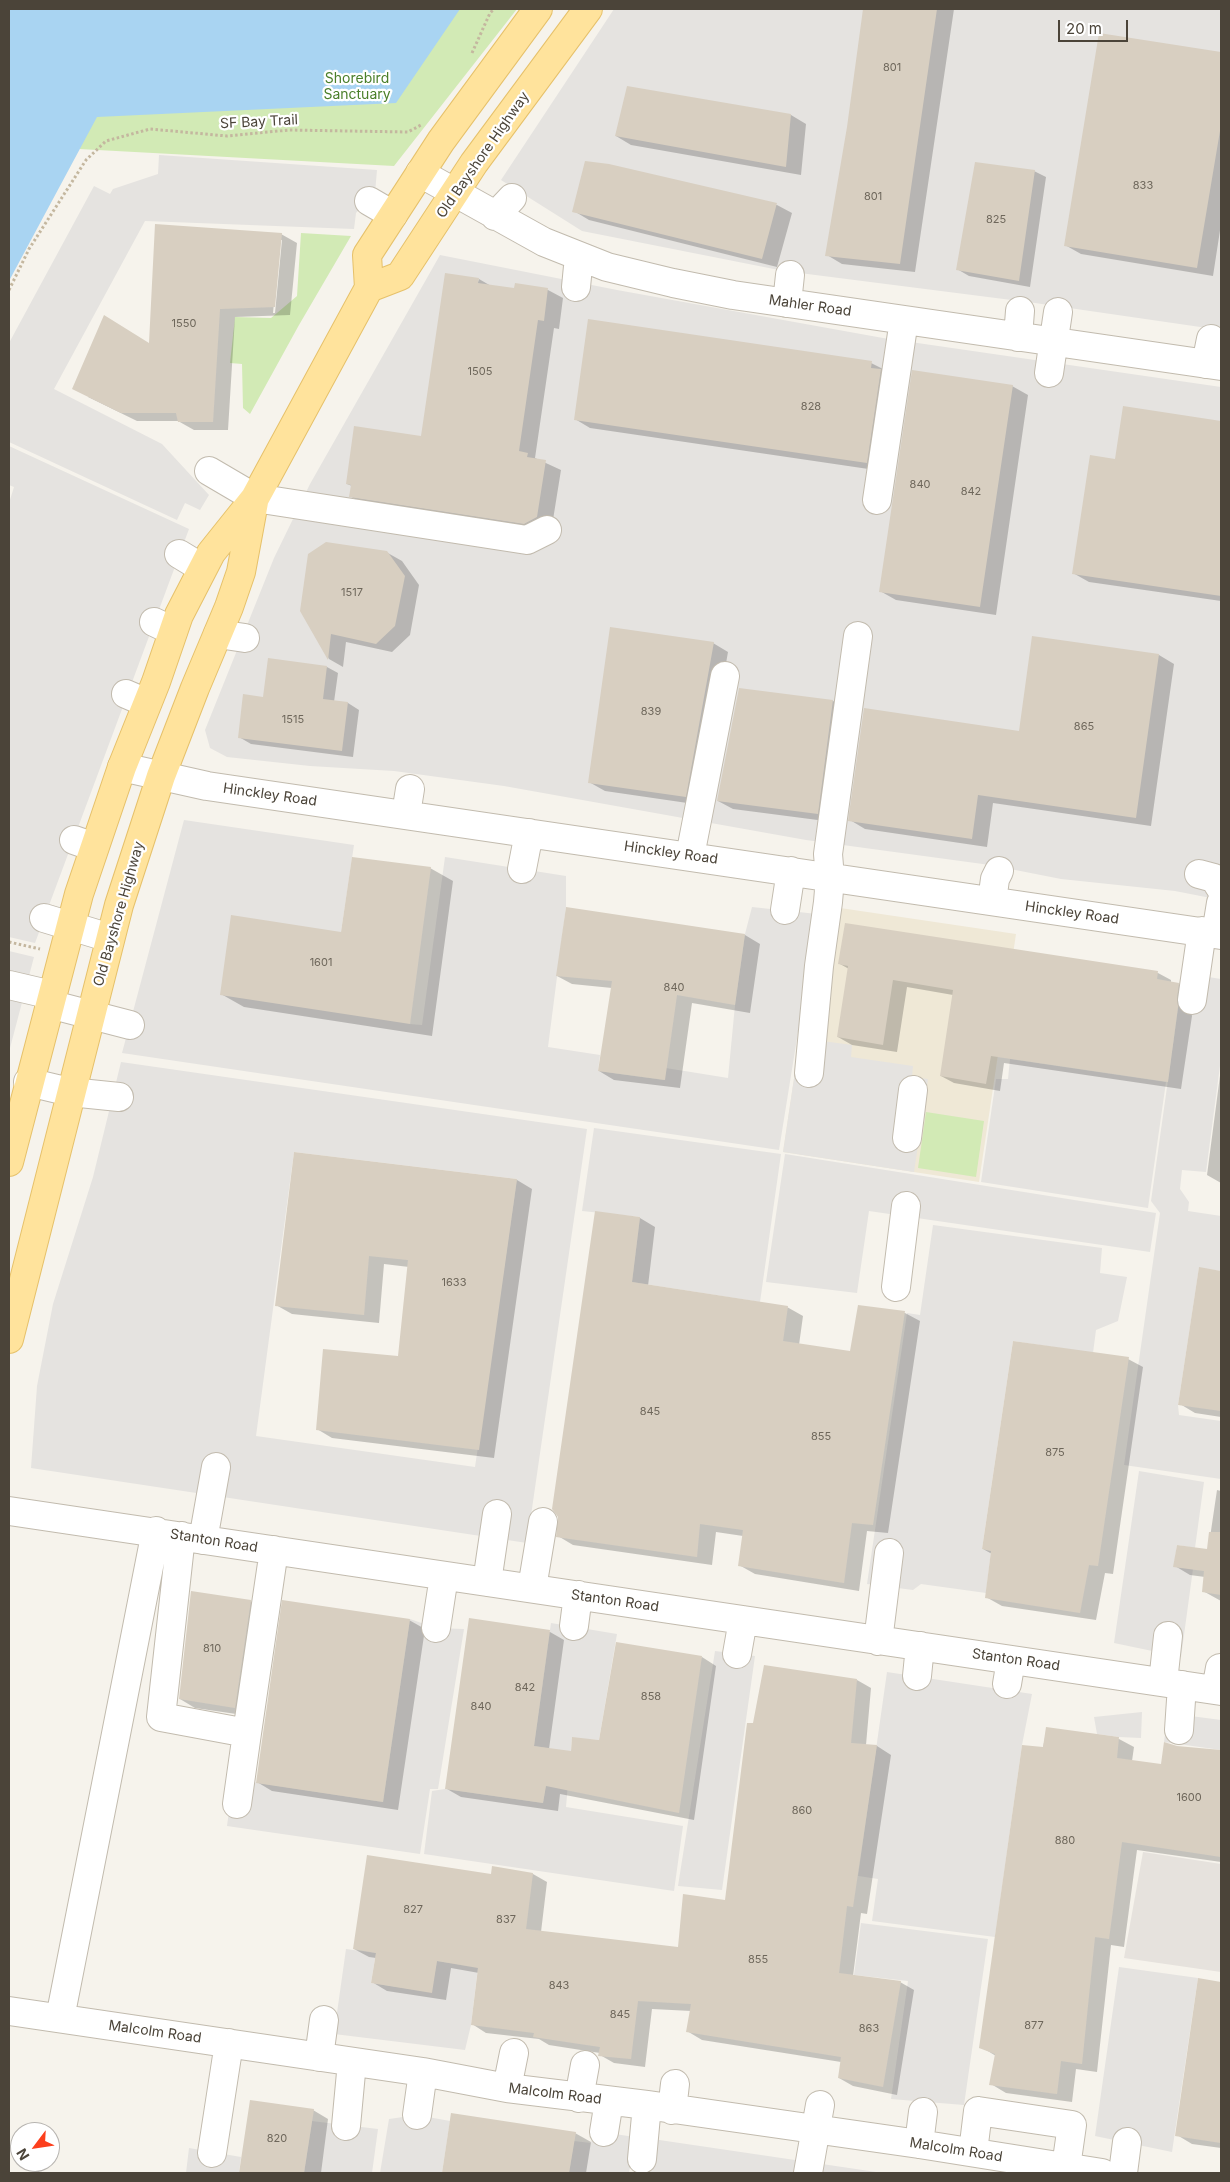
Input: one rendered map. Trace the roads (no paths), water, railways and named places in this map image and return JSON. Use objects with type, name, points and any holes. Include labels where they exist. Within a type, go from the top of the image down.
[{"type":"main road","points":[[369,288],[367,255],[441,140],[538,9]]},
{"type":"main road","name":"Old Bayshore Highway","points":[[10,1153],[62,954],[57,922],[84,843],[122,767],[137,698],[164,626],[186,600],[211,554],[255,498],[369,288],[400,276],[455,192],[588,9]]},
{"type":"main road","name":"Old Bayshore Highway","points":[[9,1339],[70,1092],[119,905],[161,776],[218,634],[240,572],[255,498]]},
{"type":"street","name":"Mahler Road","points":[[420,173],[455,192],[503,207],[544,242],[607,267],[673,283],[787,303],[1019,324],[1054,342],[1213,356]]},
{"type":"street","points":[[369,200],[393,215]]},
{"type":"street","points":[[576,287],[579,256]]},
{"type":"street","points":[[787,303],[790,275]]},
{"type":"street","points":[[1049,373],[1058,312]]},
{"type":"street","points":[[877,500],[921,316]]},
{"type":"street","points":[[209,471],[255,498],[527,540],[546,530]]},
{"type":"street","points":[[179,554],[202,568]]},
{"type":"street","points":[[218,634],[245,638]]},
{"type":"street","points":[[809,1073],[819,966],[830,878],[828,854],[858,636]]},
{"type":"street","points":[[690,856],[724,676]]},
{"type":"street","name":"Hinckley Road","points":[[122,767],[208,786],[408,802],[466,824],[536,827],[690,856],[830,878],[1213,933]]},
{"type":"street","points":[[522,869],[536,827]]},
{"type":"street","points":[[785,910],[791,871]]},
{"type":"street","points":[[992,902],[995,879],[999,871]]},
{"type":"street","points":[[1199,874],[1214,878],[1221,889]]},
{"type":"street","points":[[1192,1000],[1221,903]]},
{"type":"street","points":[[57,922],[110,938]]},
{"type":"street","points":[[9,985],[91,1016],[130,1025]]},
{"type":"street","points":[[28,1082],[70,1092],[119,1097]]},
{"type":"street","points":[[907,1138],[913,1090]]},
{"type":"street","points":[[896,1287],[906,1206]]},
{"type":"street","points":[[60,2018],[180,1536],[216,1467]]},
{"type":"street","name":"Stanton Road","points":[[9,1511],[920,1646],[1009,1672],[1173,1684],[1219,1683]]},
{"type":"street","points":[[487,1582],[496,1514]]},
{"type":"street","points":[[532,1588],[543,1522]]},
{"type":"street","points":[[180,1536],[162,1718],[247,1733]]},
{"type":"street","points":[[237,1804],[274,1550]]},
{"type":"street","points":[[878,1641],[889,1553]]},
{"type":"street","points":[[436,1628],[444,1576]]},
{"type":"street","points":[[574,1626],[578,1596]]},
{"type":"street","points":[[737,1654],[743,1620]]},
{"type":"street","points":[[1168,1636],[1179,1730]]},
{"type":"street","points":[[917,1676],[920,1646]]},
{"type":"street","name":"Malcolm Road","points":[[9,2011],[423,2072],[507,2088],[579,2098],[609,2101],[665,2100],[818,2118],[919,2144],[1083,2171]]},
{"type":"street","points":[[319,2057],[324,2020]]},
{"type":"street","points":[[212,2153],[229,2043]]},
{"type":"street","points":[[507,2088],[514,2053]]},
{"type":"street","points":[[346,2126],[352,2062]]},
{"type":"street","points":[[579,2098],[585,2065]]},
{"type":"street","points":[[417,2115],[423,2072]]},
{"type":"street","points":[[642,2158],[665,2100]]},
{"type":"street","points":[[604,2132],[609,2101]]},
{"type":"street","points":[[973,2152],[978,2111],[1072,2124],[1083,2171]]},
{"type":"street","points":[[919,2144],[922,2112]]},
{"type":"street","points":[[808,2173],[818,2118]]},
{"type":"street","points":[[1123,2173],[1126,2142]]},
{"type":"water","name":"Shorebird Sanctuary","points":[[9,9],[460,9],[396,103],[97,117],[9,281]]}]
